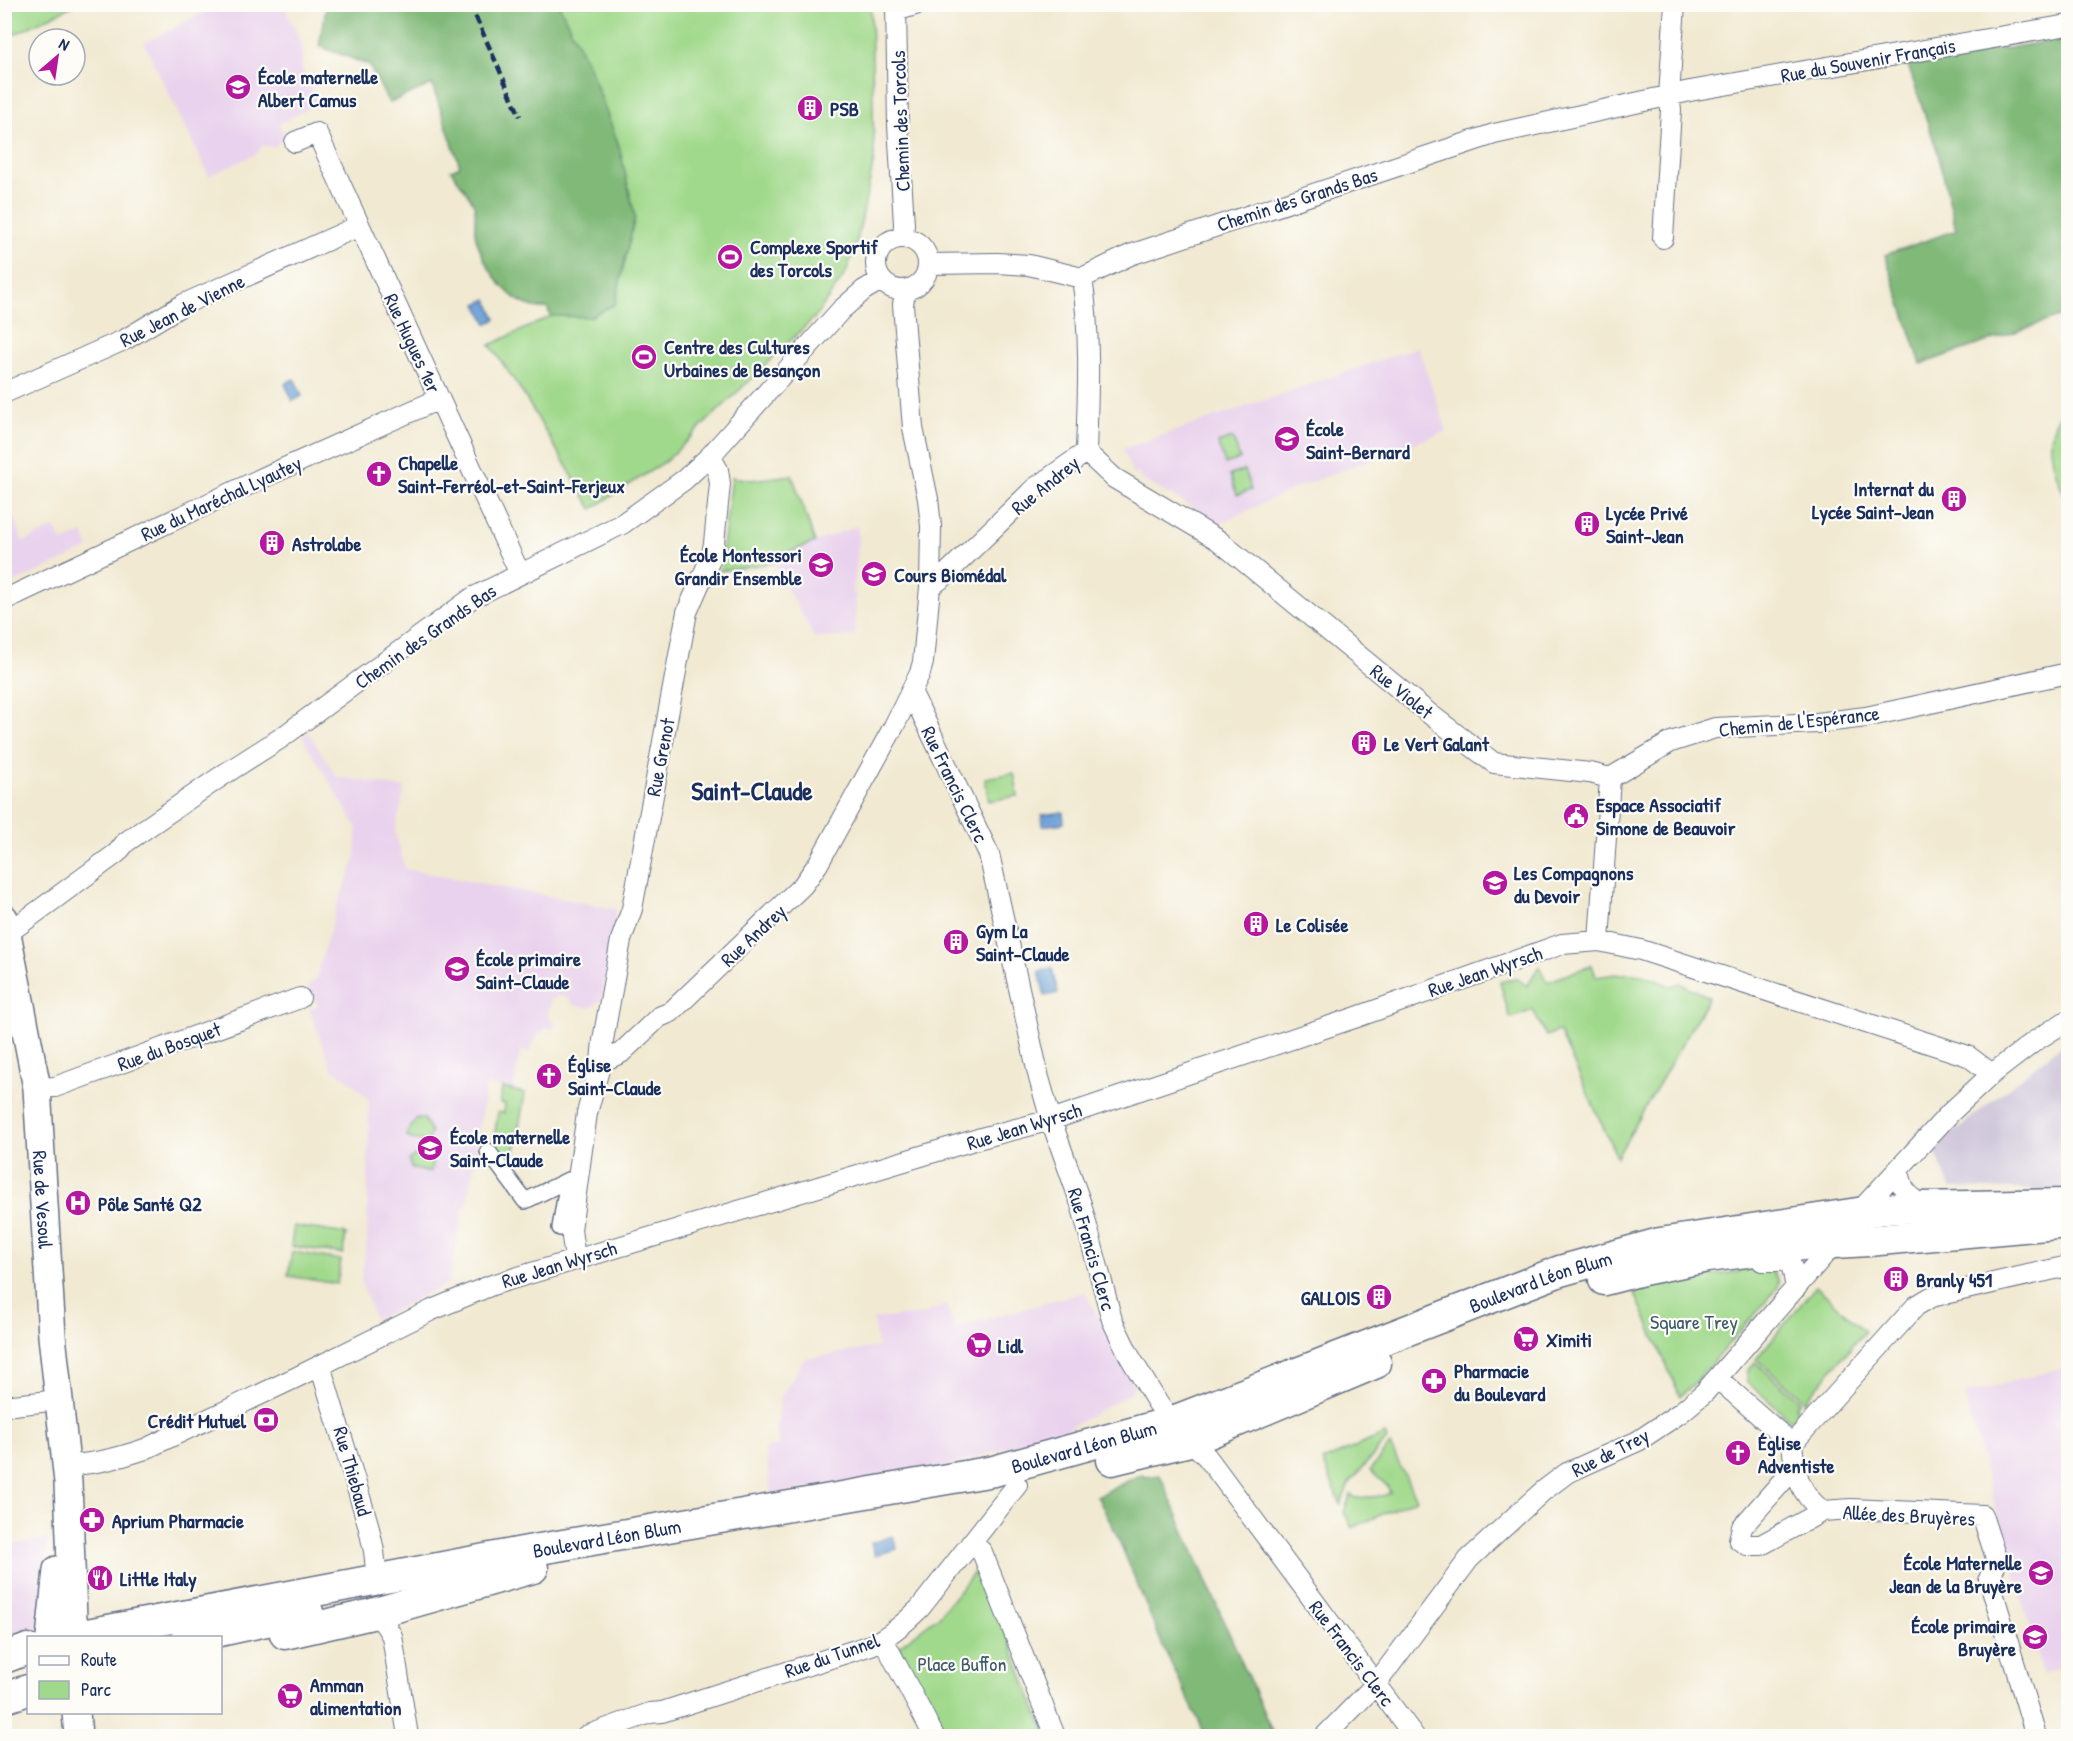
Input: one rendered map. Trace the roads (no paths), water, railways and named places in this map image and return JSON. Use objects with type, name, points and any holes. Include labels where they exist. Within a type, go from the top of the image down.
[{"type":"main road","name":"Rue de Vesoul","points":[[6,925],[37,1089],[52,1336],[66,1473],[73,1619],[68,1636]]},
{"type":"main road","name":"Boulevard Léon Blum","points":[[531,1559],[994,1471],[1181,1432],[1560,1271],[1660,1243],[1859,1212],[1920,1207],[2068,1204]]},
{"type":"main road","name":"Boulevard Léon Blum","points":[[73,1636],[377,1579],[531,1559],[1017,1485],[1181,1432],[1393,1356],[1565,1290],[1643,1270],[1707,1257],[1802,1245],[2068,1223]]},
{"type":"main road","points":[[198,1636],[428,1585],[531,1559]]},
{"type":"main road","points":[[222,1649],[372,1614],[531,1559]]},
{"type":"main road","points":[[4,1658],[27,1649]]},
{"type":"main road","points":[[4,1676],[27,1668]]},
{"type":"main road","points":[[4,1698],[27,1690]]},
{"type":"main road","points":[[76,1714],[78,1737]]},
{"type":"main road","points":[[92,1737],[93,1714]]},
{"type":"street","points":[[896,8],[918,4]]},
{"type":"street","points":[[1663,238],[1675,4]]},
{"type":"street","name":"Chemin des Torcols","points":[[896,8],[903,238]]},
{"type":"street","name":"Rue du Souvenir Français","points":[[1669,96],[1793,72],[2068,25]]},
{"type":"street","name":"Chemin des Grands Bas","points":[[1082,278],[1130,255],[1494,134],[1669,96]]},
{"type":"street","name":"Rue Hugues 1er","points":[[295,142],[316,133],[520,574]]},
{"type":"street","name":"Rue Jean de Vienne","points":[[4,393],[126,339],[184,304],[359,226]]},
{"type":"street","points":[[903,238],[911,239],[923,249],[928,264],[924,278],[919,284],[905,290],[896,289],[881,280],[876,264],[881,248],[887,242],[903,238]]},
{"type":"street","points":[[928,264],[1029,265],[1082,278]]},
{"type":"street","name":"Rue Andrey","points":[[930,587],[1035,488],[1086,452],[1087,309],[1082,278]]},
{"type":"street","name":"Chemin des Grands Bas","points":[[6,925],[117,853],[126,842],[281,738],[472,598],[622,524],[684,480],[710,456],[841,310],[864,290],[881,280]]},
{"type":"street","name":"Rue Andrey","points":[[600,1062],[621,1053],[659,1017],[671,1012],[795,895],[818,864],[894,726],[920,673],[930,587],[931,525],[913,428],[903,305],[905,290]]},
{"type":"street","name":"Rue du Maréchal Lyautey","points":[[4,600],[269,475],[439,399]]},
{"type":"street","name":"Rue Violet","points":[[1086,452],[1114,478],[1218,540],[1431,715],[1494,763],[1590,773],[1610,778]]},
{"type":"street","name":"Rue Grenot","points":[[600,1062],[611,990],[621,940],[632,909],[687,612],[712,555],[720,484],[718,470],[710,456]]},
{"type":"street","name":"Chemin de l'Espérance","points":[[1610,778],[1671,742],[1715,728],[1817,723],[1866,717],[2068,673]]},
{"type":"street","name":"Rue Francis Clerc","points":[[910,691],[989,854],[1039,1078],[1051,1120],[1082,1204],[1112,1320],[1130,1357],[1181,1432],[1207,1457],[1414,1737]]},
{"type":"street","points":[[1599,941],[1610,778]]},
{"type":"street","name":"Rue Jean Wyrsch","points":[[66,1473],[91,1463],[145,1449],[476,1291],[575,1258],[981,1138],[1051,1120],[1357,1017],[1562,944],[1599,941],[1641,950],[1968,1056],[1992,1074]]},
{"type":"street","name":"Rue du Bosquet","points":[[37,1089],[55,1087],[300,998]]},
{"type":"street","name":"Rue de Trey","points":[[1325,1737],[1376,1684],[1470,1559],[1543,1491],[1567,1473],[1638,1441],[1680,1413],[1717,1378],[1859,1212],[1951,1112],[1992,1074],[2035,1041],[2068,1020]]},
{"type":"street","points":[[575,1258],[572,1230],[587,1113],[600,1062]]},
{"type":"street","points":[[488,1151],[525,1201],[568,1180],[560,1228]]},
{"type":"street","points":[[1898,1170],[1904,1189],[1920,1207]]},
{"type":"street","name":"Boulevard Léon Blum","points":[[1643,1270],[1778,1259],[1786,1261],[1792,1268],[1796,1288]]},
{"type":"street","points":[[1717,1378],[1792,1444],[1916,1306],[1931,1297],[2068,1266]]},
{"type":"street","name":"Rue Thiebaud","points":[[320,1365],[355,1478],[374,1551],[377,1579]]},
{"type":"street","points":[[4,1406],[58,1400]]},
{"type":"street","name":"Allée des Bruyères","points":[[1792,1444],[1794,1468],[1807,1497],[1823,1511]]},
{"type":"street","name":"Allée des Bruyères","points":[[1794,1468],[1742,1527],[1739,1540],[1746,1545],[1761,1545],[1823,1511],[1851,1509],[1982,1515],[1997,1561],[1989,1579],[2036,1737]]},
{"type":"street","name":"Rue du Tunnel","points":[[586,1737],[650,1713],[662,1712],[884,1639],[920,1608],[1017,1485]]},
{"type":"street","points":[[972,1543],[982,1552],[1055,1737]]},
{"type":"street","points":[[372,1614],[384,1623],[392,1636],[408,1737]]},
{"type":"street","points":[[884,1639],[934,1737]]},
{"type":"water","points":[[487,299],[496,319],[487,324],[477,304]]},
{"type":"water","points":[[293,379],[302,396],[293,401],[285,384]]},
{"type":"water","points":[[1063,812],[1064,823],[1043,826],[1042,815]]},
{"type":"water","points":[[1052,968],[1058,993],[1045,996],[1039,971]]},
{"type":"water","points":[[893,1536],[897,1549],[875,1555],[871,1543]]},
{"type":"railway","points":[[470,4],[520,116]]},
{"type":"place","name":"École maternelle Albert Camus","points":[[238,87]]},
{"type":"place","name":"PSB","points":[[810,108]]},
{"type":"place","name":"Complexe Sportif des Torcols","points":[[730,257]]},
{"type":"place","name":"Centre des Cultures Urbaines de Besançon","points":[[644,357]]},
{"type":"place","name":"École Saint-Bernard","points":[[1287,439]]},
{"type":"place","name":"Chapelle Saint-Ferréol-et-Saint-Ferjeux","points":[[379,474]]},
{"type":"place","name":"Internat du Lycée Saint-Jean","points":[[1954,499]]},
{"type":"place","name":"Lycée Privé Saint-Jean","points":[[1587,524]]},
{"type":"place","name":"Astrolabe","points":[[272,543]]},
{"type":"place","name":"École Montessori Grandir Ensemble","points":[[821,565]]},
{"type":"place","name":"Cours Biomédal","points":[[874,574]]},
{"type":"place","name":"Le Vert Galant","points":[[1364,743]]},
{"type":"place","name":"Espace Associatif Simone de Beauvoir","points":[[1576,816]]},
{"type":"place","name":"Les Compagnons du Devoir","points":[[1495,883]]},
{"type":"place","name":"Le Colisée","points":[[1256,924]]},
{"type":"place","name":"Gym La Saint-Claude","points":[[956,942]]},
{"type":"place","name":"École primaire Saint-Claude","points":[[457,969]]},
{"type":"place","name":"Église Saint-Claude","points":[[549,1076]]},
{"type":"place","name":"École maternelle Saint-Claude","points":[[430,1148]]},
{"type":"place","name":"Pôle Santé Q2","points":[[78,1203]]},
{"type":"place","name":"Branly 451","points":[[1896,1279]]},
{"type":"place","name":"GALLOIS","points":[[1379,1297]]},
{"type":"place","name":"Ximiti","points":[[1526,1339]]},
{"type":"place","name":"Lidl","points":[[979,1345]]},
{"type":"place","name":"Pharmacie du Boulevard","points":[[1434,1381]]},
{"type":"place","name":"Crédit Mutuel","points":[[266,1420]]},
{"type":"place","name":"Église Adventiste","points":[[1738,1453]]},
{"type":"place","name":"Aprium Pharmacie","points":[[92,1520]]},
{"type":"place","name":"École Maternelle Jean de la Bruyère","points":[[2041,1573]]},
{"type":"place","name":"Little Italy","points":[[100,1578]]},
{"type":"place","name":"École primaire Bruyère","points":[[2035,1637]]},
{"type":"place","name":"Amman alimentation","points":[[290,1696]]},
{"type":"district","name":"Saint-Claude","points":[[752,790]]},
{"type":"park label","name":"Square Trey","points":[[1694,1321]]},
{"type":"park label","name":"Place Buffon","points":[[962,1663]]}]
